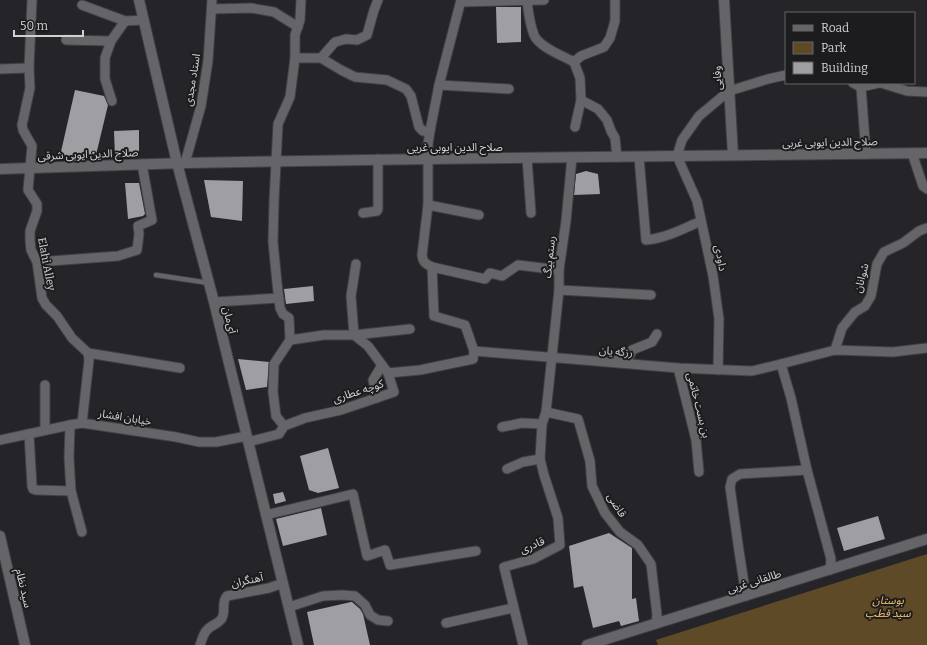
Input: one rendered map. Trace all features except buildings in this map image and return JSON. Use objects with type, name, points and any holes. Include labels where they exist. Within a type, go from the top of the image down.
[{"type":"street","name":"Elahi Alley","points":[[32,0],[29,68],[30,88],[22,125],[23,130],[32,146],[28,190],[37,204],[37,211],[30,231],[30,240],[37,262],[42,298],[44,302],[57,316],[72,338],[88,354]]},
{"type":"street","name":"آی‌مان","points":[[139,0],[181,163],[298,645]]},
{"type":"street","points":[[284,426],[276,416],[273,392],[274,364],[290,340],[289,318],[283,314],[280,308],[273,242],[276,161],[278,124],[290,97],[295,58],[295,35],[300,20],[301,0]]},
{"type":"street","points":[[321,58],[335,42],[346,38],[357,40],[367,35],[378,0]]},
{"type":"street","points":[[544,0],[461,1],[439,85],[428,144],[428,205],[422,255],[426,264],[432,267],[485,279],[490,273],[502,276],[518,265],[559,270]]},
{"type":"street","points":[[574,62],[581,56],[604,47],[610,38],[615,21],[615,0]]},
{"type":"street","name":"وفایی","points":[[724,0],[733,155]]},
{"type":"street","points":[[527,1],[534,36],[546,48],[574,62],[580,78],[581,100],[575,128]]},
{"type":"street","points":[[212,4],[274,12],[298,27]]},
{"type":"street","name":"استاد مجدی","points":[[181,163],[201,106],[208,61],[212,4]]},
{"type":"street","points":[[82,5],[125,21],[144,20]]},
{"type":"street","points":[[112,101],[105,78],[105,58],[111,41],[125,21]]},
{"type":"street","points":[[66,40],[111,41]]},
{"type":"street","points":[[295,58],[321,58],[355,77],[387,80],[406,89],[411,96],[419,127],[423,131],[430,131]]},
{"type":"street","points":[[0,69],[29,68]]},
{"type":"street","points":[[677,156],[682,140],[699,116],[729,91],[768,79],[785,76]]},
{"type":"street","points":[[866,154],[857,85],[868,84]]},
{"type":"street","points":[[883,84],[907,91],[927,92]]},
{"type":"street","points":[[439,85],[509,89]]},
{"type":"street","points":[[581,100],[598,109],[607,120],[615,138],[618,157]]},
{"type":"street","points":[[912,153],[923,186],[927,189]]},
{"type":"street","name":"صلاح الدین ایوبی غربی","points":[[733,155],[927,153]]},
{"type":"street","name":"صلاح الدین ایوبی غریی","points":[[181,163],[733,155]]},
{"type":"street","name":"داودی","points":[[677,156],[697,201],[713,276],[719,318],[718,370]]},
{"type":"street","points":[[639,157],[646,240],[672,235],[702,221]]},
{"type":"street","points":[[527,158],[531,213]]},
{"type":"street","name":"رستم بیگ","points":[[546,412],[559,290],[559,270],[566,222],[572,158]]},
{"type":"street","points":[[363,213],[377,211],[378,209],[378,160]]},
{"type":"street","name":"صلاح الدین ایوبی شرقی","points":[[0,169],[181,163]]},
{"type":"street","points":[[37,262],[118,256],[137,250],[139,234],[138,226],[152,220],[142,164]]},
{"type":"street","points":[[428,205],[479,215]]},
{"type":"street","name":"شوانان","points":[[834,350],[842,328],[855,312],[865,306],[871,296],[877,264],[884,252],[903,243],[919,231],[927,228]]},
{"type":"street","points":[[356,264],[351,296],[354,335],[368,346],[388,374]]},
{"type":"street","points":[[432,267],[434,316],[466,325],[474,351]]},
{"type":"street","points":[[559,290],[651,295]]},
{"type":"street","points":[[214,302],[279,298]]},
{"type":"street","points":[[290,340],[324,335],[354,335],[410,329]]},
{"type":"street","points":[[609,363],[628,357],[632,350],[652,342],[658,334]]},
{"type":"street","name":"رزگه یان","points":[[474,351],[678,368],[752,371],[834,350],[893,352],[927,348]]},
{"type":"street","name":"کوچه عطاری","points":[[247,439],[279,434],[284,426],[305,418],[341,410],[394,392],[388,374],[420,370],[472,359],[474,351]]},
{"type":"street","points":[[82,423],[89,360],[88,354],[180,368]]},
{"type":"street","points":[[781,364],[791,398],[807,470],[831,559],[830,570]]},
{"type":"street","points":[[377,398],[373,380],[382,365]]},
{"type":"street","name":"بن بست خاتمی","points":[[678,368],[696,440],[699,472]]},
{"type":"street","points":[[45,385],[45,430]]},
{"type":"street","name":"قادری","points":[[523,645],[504,567],[533,559],[560,545],[558,518],[540,459],[542,424],[546,412]]},
{"type":"street","name":"قاضی","points":[[546,412],[578,419],[590,461],[592,486],[605,513],[620,532],[638,545],[651,564],[657,615],[656,624]]},
{"type":"street","name":"خیابان افشار","points":[[0,440],[70,424],[82,423],[176,437],[199,442],[247,439]]},
{"type":"street","points":[[70,424],[69,458],[71,491],[82,532]]},
{"type":"street","points":[[502,427],[522,424],[542,424]]},
{"type":"street","points":[[29,434],[33,489],[71,491]]},
{"type":"street","points":[[507,469],[523,462],[540,459]]},
{"type":"street","points":[[746,596],[730,488],[732,479],[740,474],[807,470]]},
{"type":"street","points":[[266,515],[352,494],[367,556],[385,550],[390,565],[476,551]]},
{"type":"street","name":"سید نظام","points":[[0,536],[25,645]]},
{"type":"street","name":"طالقانی غربی","points":[[587,645],[927,539]]},
{"type":"street","name":"آهنگران","points":[[200,645],[207,630],[223,618],[224,600],[227,596],[269,588],[283,583]]},
{"type":"street","points":[[289,607],[323,596],[355,596],[365,604],[370,615],[378,620],[388,621]]},
{"type":"street","points":[[446,623],[513,608]]},
{"type":"lane","points":[[156,275],[209,283]]},
{"type":"green space","name":"بوستان سید قطب","points":[[927,554],[927,645],[658,645],[656,640]]}]
